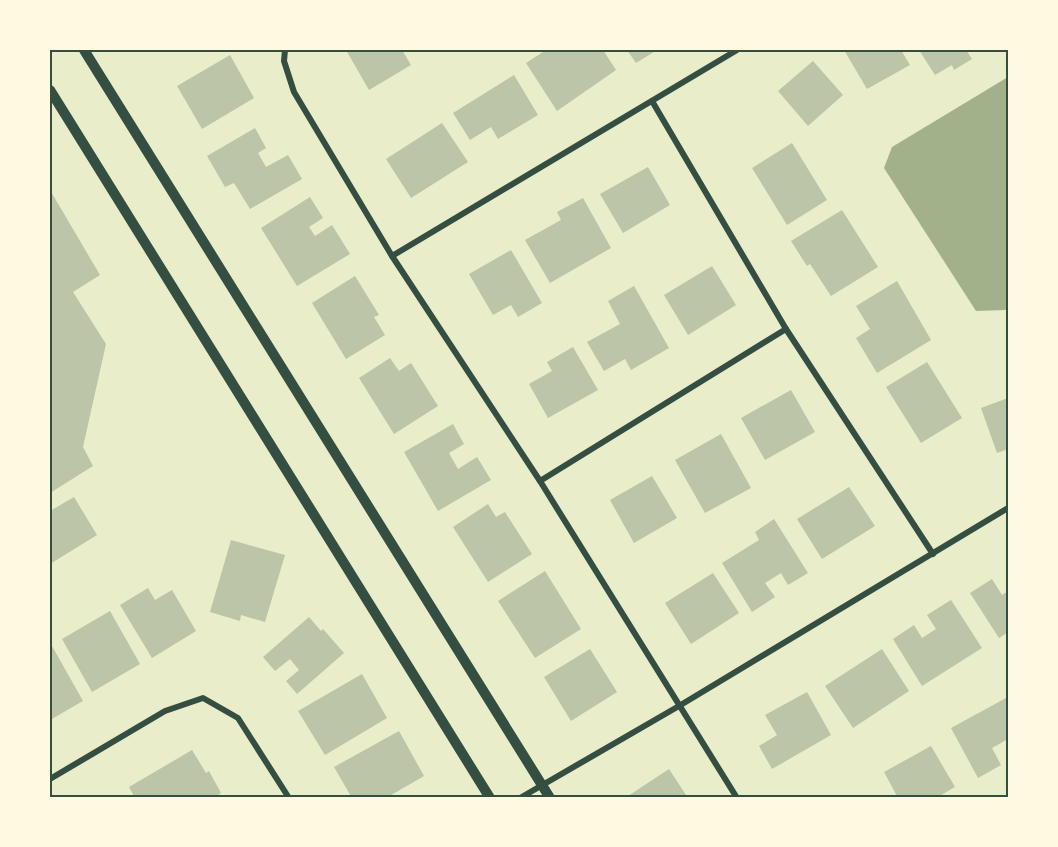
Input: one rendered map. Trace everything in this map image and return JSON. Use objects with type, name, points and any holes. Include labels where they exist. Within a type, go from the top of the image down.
[{"type":"street","points":[[84,50],[550,798]]},
{"type":"street","points":[[285,50],[284,61],[294,92],[392,256],[540,481],[737,798]]},
{"type":"street","points":[[392,256],[737,50]]},
{"type":"street","points":[[50,90],[490,798]]},
{"type":"street","points":[[652,101],[786,329],[933,554]]},
{"type":"street","points":[[540,481],[786,329]]},
{"type":"street","points":[[520,798],[679,706],[1008,508]]},
{"type":"street","points":[[50,779],[165,711],[203,698],[238,718],[289,798]]},
{"type":"shaded area","points":[[1008,77],[1008,308],[976,311],[884,168],[892,147]]},
{"type":"building","points":[[346,50],[402,50],[411,65],[369,90]]},
{"type":"building","points":[[546,50],[603,50],[616,70],[557,111],[526,63]]},
{"type":"building","points":[[627,50],[657,50],[636,63]]},
{"type":"building","points":[[844,50],[901,50],[910,65],[867,89]]},
{"type":"building","points":[[919,50],[966,50],[972,59],[954,70],[952,65],[935,75]]},
{"type":"building","points":[[230,55],[254,98],[202,129],[177,86]]},
{"type":"building","points":[[813,61],[843,95],[808,126],[778,91]]},
{"type":"building","points":[[514,75],[538,115],[498,139],[491,127],[470,140],[453,113]]},
{"type":"building","points":[[442,123],[468,162],[411,198],[386,159]]},
{"type":"building","points":[[255,128],[266,148],[258,153],[266,167],[288,155],[302,179],[250,209],[234,183],[225,187],[207,156]]},
{"type":"building","points":[[792,143],[827,200],[787,225],[752,168]]},
{"type":"building","points":[[648,167],[670,205],[623,233],[600,194]]},
{"type":"building","points":[[50,190],[100,275],[73,292],[106,344],[83,447],[93,466],[50,493]]},
{"type":"building","points":[[310,197],[323,218],[309,227],[315,236],[332,225],[350,254],[297,286],[261,228]]},
{"type":"building","points":[[583,198],[611,248],[550,283],[525,240],[561,220],[557,212]]},
{"type":"building","points":[[842,210],[878,267],[831,296],[810,264],[807,266],[791,241]]},
{"type":"building","points":[[511,250],[542,303],[518,317],[511,305],[493,315],[469,274]]},
{"type":"building","points":[[712,266],[736,305],[688,335],[664,295]]},
{"type":"building","points":[[355,276],[379,315],[374,317],[385,335],[346,359],[312,303]]},
{"type":"building","points":[[897,281],[931,340],[877,373],[856,338],[870,329],[856,306]]},
{"type":"building","points":[[634,286],[669,348],[631,370],[625,359],[604,371],[587,342],[620,324],[608,301]]},
{"type":"building","points":[[573,347],[598,390],[548,418],[529,384],[552,371],[547,362]]},
{"type":"building","points":[[390,358],[399,371],[411,363],[438,406],[394,434],[359,378]]},
{"type":"building","points":[[927,362],[962,418],[921,443],[886,387]]},
{"type":"building","points":[[791,390],[815,432],[765,460],[741,418]]},
{"type":"building","points":[[1008,398],[1008,449],[997,453],[981,408]]},
{"type":"building","points":[[453,424],[464,444],[449,453],[458,469],[477,457],[491,480],[438,511],[404,452]]},
{"type":"building","points":[[721,434],[751,488],[705,513],[675,460]]},
{"type":"building","points":[[652,476],[677,518],[634,543],[610,500]]},
{"type":"building","points":[[849,487],[875,526],[822,559],[797,519]]},
{"type":"building","points":[[74,497],[97,535],[50,564],[50,511]]},
{"type":"building","points":[[488,504],[496,517],[505,512],[532,554],[488,582],[453,527]]},
{"type":"building","points":[[774,519],[808,573],[788,585],[781,573],[765,583],[775,597],[752,612],[722,563],[759,540],[755,532]]},
{"type":"building","points":[[231,540],[285,555],[265,622],[241,615],[240,621],[210,612]]},
{"type":"building","points":[[545,571],[581,629],[535,658],[498,601]]},
{"type":"building","points":[[713,573],[739,613],[691,644],[665,603]]},
{"type":"building","points":[[992,579],[1002,595],[1008,591],[1008,632],[999,638],[970,593]]},
{"type":"building","points":[[148,588],[155,600],[172,590],[196,631],[152,658],[120,605]]},
{"type":"building","points":[[951,600],[982,648],[922,686],[893,639],[914,625],[922,638],[936,629],[927,615]]},
{"type":"building","points":[[110,611],[140,664],[92,692],[62,639]]},
{"type":"building","points":[[309,617],[344,653],[297,694],[286,681],[299,670],[290,659],[275,671],[263,657]]},
{"type":"building","points":[[52,646],[83,701],[50,720],[50,648]]},
{"type":"building","points":[[590,649],[617,692],[571,721],[544,677]]},
{"type":"building","points":[[882,649],[909,691],[853,728],[825,686]]},
{"type":"building","points":[[362,674],[387,718],[325,755],[298,711]]},
{"type":"building","points":[[807,692],[831,735],[772,769],[759,746],[777,735],[765,715]]},
{"type":"building","points":[[1006,698],[1008,739],[992,748],[1001,765],[978,778],[951,728]]},
{"type":"building","points":[[399,731],[424,776],[386,798],[352,798],[334,767]]},
{"type":"building","points":[[931,746],[955,787],[936,798],[898,798],[884,772]]},
{"type":"building","points":[[192,750],[206,773],[209,771],[221,793],[214,798],[135,798],[129,787]]},
{"type":"building","points":[[669,769],[686,795],[682,798],[625,798]]}]
